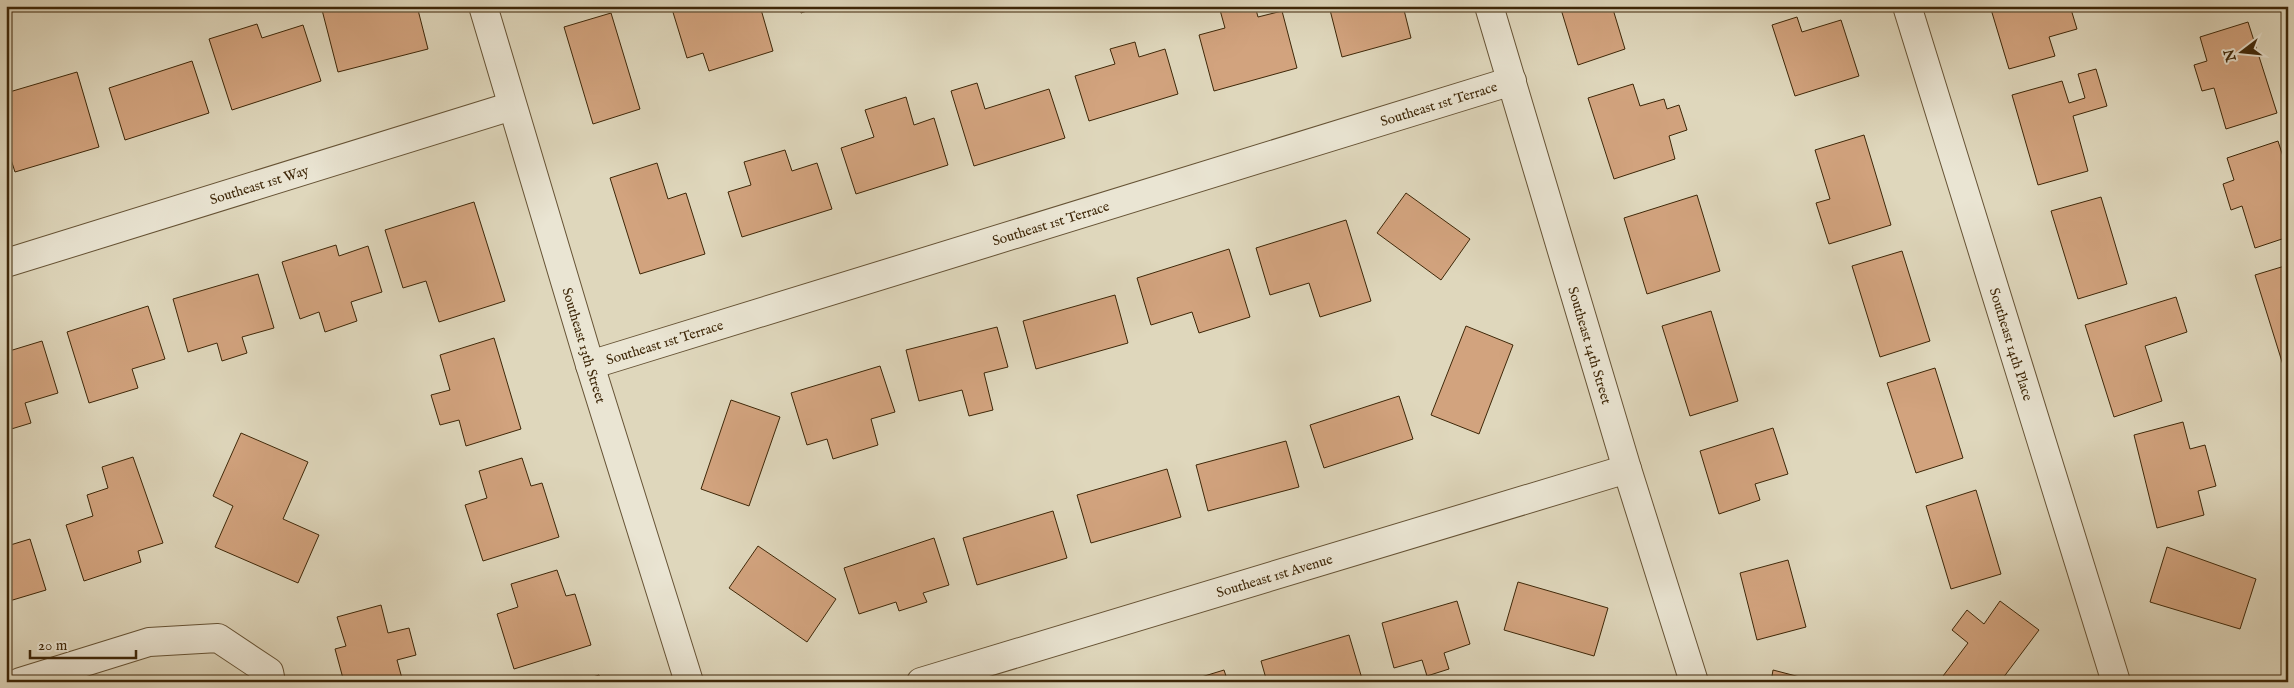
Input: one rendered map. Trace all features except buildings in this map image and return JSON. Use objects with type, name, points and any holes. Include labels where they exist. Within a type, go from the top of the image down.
[{"type":"street","name":"Southeast 13th Street","points":[[482,6],[590,365],[689,682]]},
{"type":"street","name":"Southeast 14th Street","points":[[1489,6],[1627,469],[1694,682]]},
{"type":"street","name":"Southeast 14th Place","points":[[1907,6],[2116,682]]},
{"type":"street","name":"Southeast 1st Terrace","points":[[590,365],[1512,81]]},
{"type":"street","name":"Southeast 1st Way","points":[[6,263],[512,106]]},
{"type":"street","name":"Southeast 1st Avenue","points":[[921,682],[1627,469]]},
{"type":"street","points":[[20,682],[149,642],[218,638],[268,672],[272,682]]}]
